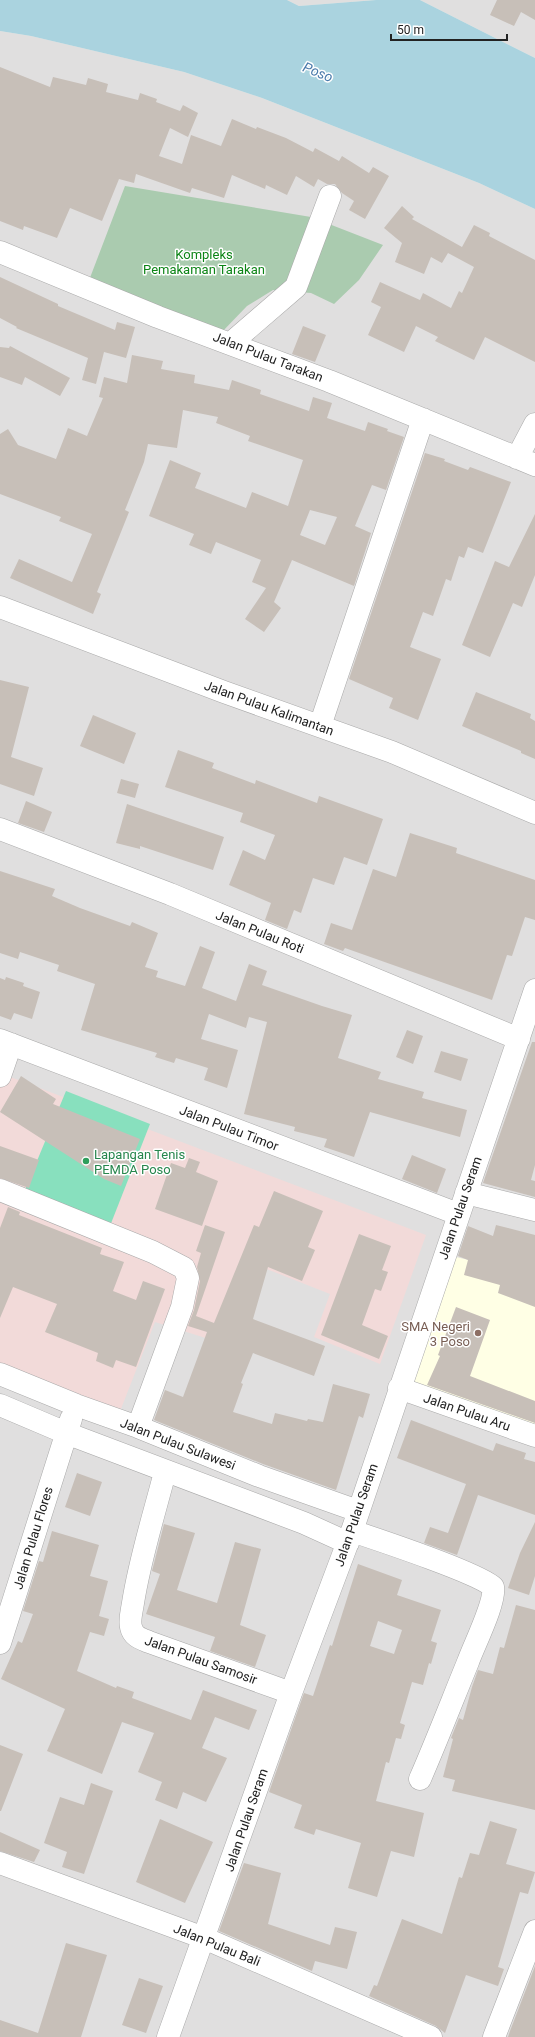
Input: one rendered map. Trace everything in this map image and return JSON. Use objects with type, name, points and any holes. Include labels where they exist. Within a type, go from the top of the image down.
[{"type":"street","points":[[232,343],[296,287],[330,196]]},
{"type":"street","name":"Jalan Pulau Tarakan","points":[[0,252],[158,317],[232,343],[423,419],[526,462]]},
{"type":"street","points":[[320,726],[423,419]]},
{"type":"street","points":[[526,462],[535,424]]},
{"type":"street","name":"Jalan Pulau Kalimantan","points":[[0,607],[224,692],[392,752],[535,813]]},
{"type":"street","name":"Jalan Pulau Roti","points":[[0,829],[170,894],[519,1039]]},
{"type":"street","name":"Jalan Pulau Seram","points":[[168,2037],[291,1693],[353,1528],[399,1388],[535,990]]},
{"type":"street","points":[[0,1076],[5,1042]]},
{"type":"street","name":"Jalan Pulau Timor","points":[[5,1042],[458,1214]]},
{"type":"street","points":[[0,1190],[153,1252],[184,1268],[188,1272],[182,1307],[138,1427]]},
{"type":"street","points":[[466,1194],[535,1210]]},
{"type":"street","name":"Jalan Pulau Sulawesi","points":[[0,1374],[76,1406],[138,1427],[258,1476],[353,1528]]},
{"type":"street","name":"Jalan Pulau Aru","points":[[399,1388],[535,1436]]},
{"type":"street","points":[[0,1405],[165,1472],[238,1498],[353,1528],[487,1581],[493,1586],[493,1597],[483,1624],[451,1707],[420,1778]]},
{"type":"street","name":"Jalan Pulau Flores","points":[[0,1643],[66,1433],[76,1406]]},
{"type":"street","name":"Jalan Pulau Samosir","points":[[165,1472],[143,1555],[134,1596],[131,1620],[133,1633],[149,1642],[291,1693]]},
{"type":"street","name":"Jalan Pulau Bali","points":[[0,1863],[204,1938],[431,2037]]},
{"type":"street","points":[[494,2037],[535,1931]]},
{"type":"shaded area","points":[[287,0],[376,0],[299,6]]},
{"type":"shaded area","points":[[420,0],[535,0],[535,58]]},
{"type":"shaded area","name":"Poso","points":[[0,31],[31,36],[184,72],[262,98],[479,183],[535,209],[535,2037],[0,2037]]},
{"type":"shaded area","points":[[0,1073],[426,1235],[380,1364],[314,1337],[330,1294],[259,1266],[234,1347],[155,1322],[117,1419],[0,1375]]},
{"type":"shaded area","name":"SMA Negeri 3 Poso","points":[[448,1255],[535,1276],[535,1438],[401,1390]]},
{"type":"green space","name":"Kompleks Pemakaman Tarakan","points":[[125,186],[311,217],[383,245],[359,280],[334,304],[311,293],[273,290],[247,306],[221,333],[88,283]]},
{"type":"green space","name":"Lapangan Tenis PEMDA Poso","points":[[66,1091],[150,1124],[108,1231],[22,1197]]},
{"type":"water","points":[[0,0],[287,0],[299,6],[376,0],[420,0],[535,58],[535,209],[479,183],[262,98],[184,72],[31,36],[0,31]]},
{"type":"building","points":[[497,0],[535,0],[535,20],[521,12],[514,26],[490,15]]},
{"type":"building","points":[[0,67],[50,87],[53,77],[86,85],[88,78],[108,84],[106,92],[138,100],[140,93],[157,99],[156,102],[180,111],[183,105],[198,113],[188,137],[170,128],[159,156],[182,164],[191,135],[221,146],[232,119],[256,129],[257,127],[286,138],[313,152],[315,148],[339,161],[342,156],[369,173],[373,167],[389,176],[365,219],[349,210],[354,201],[342,193],[335,184],[327,184],[318,179],[314,187],[296,176],[287,195],[266,185],[265,189],[232,175],[224,198],[192,188],[190,193],[136,174],[134,183],[119,179],[102,221],[70,208],[57,238],[24,226],[23,230],[0,221]]},
{"type":"building","points":[[402,206],[414,217],[412,219],[462,247],[474,225],[490,233],[489,236],[535,260],[535,362],[485,337],[474,360],[435,341],[438,337],[416,326],[404,352],[368,335],[381,307],[371,302],[380,282],[420,300],[423,293],[451,308],[459,291],[462,293],[474,267],[448,253],[442,263],[431,257],[424,274],[395,262],[402,243],[384,228]]},
{"type":"building","points":[[0,277],[58,304],[58,306],[115,330],[117,322],[135,327],[126,358],[104,352],[96,384],[82,380],[88,358],[16,328],[17,327],[0,318]]},
{"type":"building","points":[[303,326],[326,335],[315,362],[292,354]]},
{"type":"building","points":[[10,346],[70,378],[60,396],[25,377],[22,385],[0,377],[0,347],[9,348]]},
{"type":"building","points":[[132,355],[163,361],[161,369],[195,375],[194,383],[229,390],[232,380],[261,390],[260,394],[309,411],[313,397],[332,403],[327,418],[365,431],[368,422],[388,429],[387,431],[404,437],[386,490],[372,485],[355,526],[371,533],[354,586],[292,560],[274,602],[281,608],[264,632],[245,619],[266,588],[252,582],[261,560],[216,542],[211,554],[189,545],[194,534],[149,516],[170,460],[201,473],[195,488],[246,508],[252,492],[288,506],[303,460],[248,441],[250,436],[216,423],[218,417],[183,410],[177,448],[148,444],[144,462],[125,510],[129,512],[97,592],[101,594],[93,614],[10,578],[19,559],[72,582],[92,534],[59,521],[61,517],[0,494],[0,434],[8,429],[18,445],[56,459],[68,428],[87,436],[103,398],[99,397],[104,377],[127,383]],"holes":[[[310,510],[337,517],[325,545],[300,535]]]},
{"type":"building","points":[[425,453],[445,459],[444,461],[468,470],[470,467],[511,482],[483,553],[468,547],[464,558],[459,556],[451,581],[446,579],[433,616],[423,612],[410,647],[441,659],[418,720],[389,708],[393,698],[349,679]]},
{"type":"building","points":[[535,514],[535,575],[522,607],[513,603],[490,657],[462,645],[495,561],[509,567]]},
{"type":"building","points":[[0,680],[29,687],[11,757],[43,768],[34,796],[0,784]]},
{"type":"building","points":[[476,692],[531,714],[530,718],[535,721],[535,759],[521,753],[521,751],[462,726]]},
{"type":"building","points":[[93,715],[136,733],[124,764],[80,746]]},
{"type":"building","points":[[178,750],[214,763],[212,768],[255,784],[256,780],[317,803],[319,796],[383,819],[367,865],[344,857],[334,885],[313,878],[301,913],[294,910],[287,929],[265,920],[271,903],[229,885],[243,850],[265,860],[275,835],[240,822],[243,813],[165,787]]},
{"type":"building","points":[[121,779],[139,784],[135,798],[117,793]]},
{"type":"building","points":[[26,801],[52,812],[44,832],[18,823]]},
{"type":"building","points":[[127,804],[224,837],[213,870],[140,846],[140,849],[116,843]]},
{"type":"building","points":[[410,833],[457,848],[456,853],[535,880],[535,920],[525,917],[512,956],[507,955],[492,1000],[345,948],[343,951],[324,944],[331,923],[352,930],[373,869],[396,877]]},
{"type":"building","points":[[0,871],[55,889],[52,896],[80,908],[130,926],[132,922],[158,933],[145,967],[158,971],[156,977],[185,986],[200,946],[215,952],[202,988],[236,1001],[249,964],[267,971],[262,985],[352,1015],[338,1058],[381,1072],[378,1079],[424,1092],[422,1098],[467,1110],[460,1137],[370,1112],[354,1157],[324,1147],[327,1139],[294,1131],[295,1127],[244,1114],[267,1022],[249,1017],[246,1028],[209,1014],[201,1039],[238,1050],[227,1088],[204,1080],[208,1068],[176,1058],[174,1063],[155,1057],[157,1053],[81,1030],[95,984],[57,971],[59,965],[20,952],[18,959],[0,953]]},
{"type":"building","points":[[6,977],[24,983],[23,986],[40,992],[32,1019],[14,1013],[11,1020],[0,1016],[0,978],[5,980]]},
{"type":"building","points":[[407,1030],[423,1036],[413,1064],[396,1057]]},
{"type":"building","points":[[532,1042],[535,1042],[535,1165],[531,1180],[535,1181],[535,1197],[483,1183]]},
{"type":"building","points":[[441,1051],[468,1059],[461,1081],[434,1072]]},
{"type":"building","points":[[21,1076],[56,1099],[53,1104],[140,1139],[121,1186],[104,1179],[0,1112]]},
{"type":"building","points":[[0,1146],[39,1160],[29,1188],[0,1178]]},
{"type":"building","points":[[412,1155],[446,1169],[437,1193],[402,1179]]},
{"type":"building","points":[[189,1158],[200,1162],[196,1172],[218,1181],[202,1226],[155,1209],[171,1163],[185,1168]]},
{"type":"building","points":[[274,1191],[323,1211],[308,1247],[315,1250],[302,1281],[268,1267],[253,1319],[325,1346],[314,1376],[253,1353],[241,1383],[243,1384],[233,1412],[272,1424],[275,1413],[307,1421],[308,1419],[323,1422],[333,1384],[370,1394],[363,1418],[359,1416],[336,1490],[263,1464],[154,1420],[165,1390],[183,1397],[207,1332],[188,1326],[194,1310],[200,1281],[197,1267],[201,1253],[196,1251],[205,1225],[225,1232],[196,1316],[214,1323],[254,1225],[259,1227]]},
{"type":"building","points":[[8,1207],[20,1212],[19,1215],[102,1248],[100,1254],[124,1262],[113,1291],[136,1300],[143,1281],[165,1289],[136,1367],[116,1360],[113,1368],[96,1361],[98,1353],[45,1332],[57,1304],[13,1287],[0,1318],[0,1228]]},
{"type":"building","points":[[496,1225],[535,1235],[535,1307],[498,1293],[500,1285],[464,1275],[468,1260],[458,1256],[468,1226],[493,1236]]},
{"type":"building","points":[[359,1234],[391,1246],[382,1270],[388,1272],[381,1291],[375,1289],[362,1325],[388,1336],[379,1359],[321,1335]]},
{"type":"building","points":[[456,1307],[490,1320],[470,1376],[535,1401],[535,1423],[427,1385],[440,1356],[438,1355]]},
{"type":"building","points":[[411,1420],[493,1451],[496,1443],[526,1453],[524,1459],[535,1462],[535,1515],[478,1495],[457,1555],[424,1543],[430,1527],[448,1533],[466,1484],[397,1458]]},
{"type":"building","points":[[77,1473],[102,1482],[90,1516],[65,1507]]},
{"type":"building","points":[[535,1522],[535,1576],[529,1595],[508,1588],[520,1553]]},
{"type":"building","points":[[164,1524],[195,1533],[177,1590],[217,1603],[235,1542],[261,1549],[240,1625],[266,1635],[255,1667],[210,1651],[215,1637],[146,1614],[160,1574],[152,1571]]},
{"type":"building","points":[[52,1531],[99,1545],[90,1576],[108,1581],[99,1616],[109,1619],[104,1636],[90,1632],[77,1671],[116,1688],[117,1686],[134,1692],[132,1698],[191,1720],[203,1690],[257,1710],[249,1730],[215,1717],[202,1748],[227,1758],[206,1802],[183,1792],[177,1809],[155,1800],[162,1782],[138,1772],[154,1733],[122,1722],[102,1774],[47,1751],[65,1709],[1,1679],[18,1641],[22,1643],[33,1614],[23,1611],[39,1561],[43,1562]]},
{"type":"building","points":[[358,1564],[402,1580],[397,1595],[441,1610],[431,1641],[437,1643],[431,1664],[429,1663],[423,1685],[412,1682],[400,1723],[405,1725],[401,1739],[396,1738],[389,1763],[386,1762],[376,1801],[424,1813],[414,1857],[391,1851],[377,1897],[348,1888],[361,1843],[316,1829],[314,1835],[294,1828],[302,1805],[269,1792],[304,1693],[313,1696],[330,1645],[332,1646]],"holes":[[[378,1621],[402,1630],[394,1654],[370,1646]]]},
{"type":"building","points":[[516,1605],[535,1610],[535,1810],[452,1791],[455,1780],[443,1777],[453,1739],[451,1738],[459,1718],[463,1720],[478,1670],[493,1674],[500,1647],[504,1648]]},
{"type":"building","points":[[0,1745],[23,1754],[1,1811],[0,1811]]},
{"type":"building","points":[[91,1783],[113,1791],[84,1874],[62,1867],[67,1852],[44,1843],[60,1797],[84,1805]]},
{"type":"building","points":[[160,1819],[213,1842],[185,1903],[136,1882]]},
{"type":"building","points":[[490,1821],[517,1829],[506,1864],[535,1872],[528,1894],[520,1892],[498,1967],[504,1969],[498,1986],[466,1975],[445,2033],[436,2026],[369,1996],[374,1985],[377,1986],[402,1919],[442,1934],[459,1877],[462,1878],[470,1853],[479,1855]]},
{"type":"building","points":[[0,1832],[40,1850],[34,1862],[0,1851]]},
{"type":"building","points":[[244,1863],[281,1873],[268,1924],[330,1945],[335,1927],[357,1932],[347,1969],[315,1961],[312,1971],[219,1931]]},
{"type":"building","points":[[66,1943],[107,1955],[81,2037],[0,2037],[0,2020],[38,2033]]},
{"type":"building","points":[[535,1966],[535,2037],[508,2037],[510,2031]]},
{"type":"building","points":[[139,1978],[163,1986],[146,2033],[122,2025]]},
{"type":"place","name":"Lapangan Tenis PEMDA Poso","points":[[86,1161]]},
{"type":"place","name":"SMA Negeri 3 Poso","points":[[478,1333]]}]
